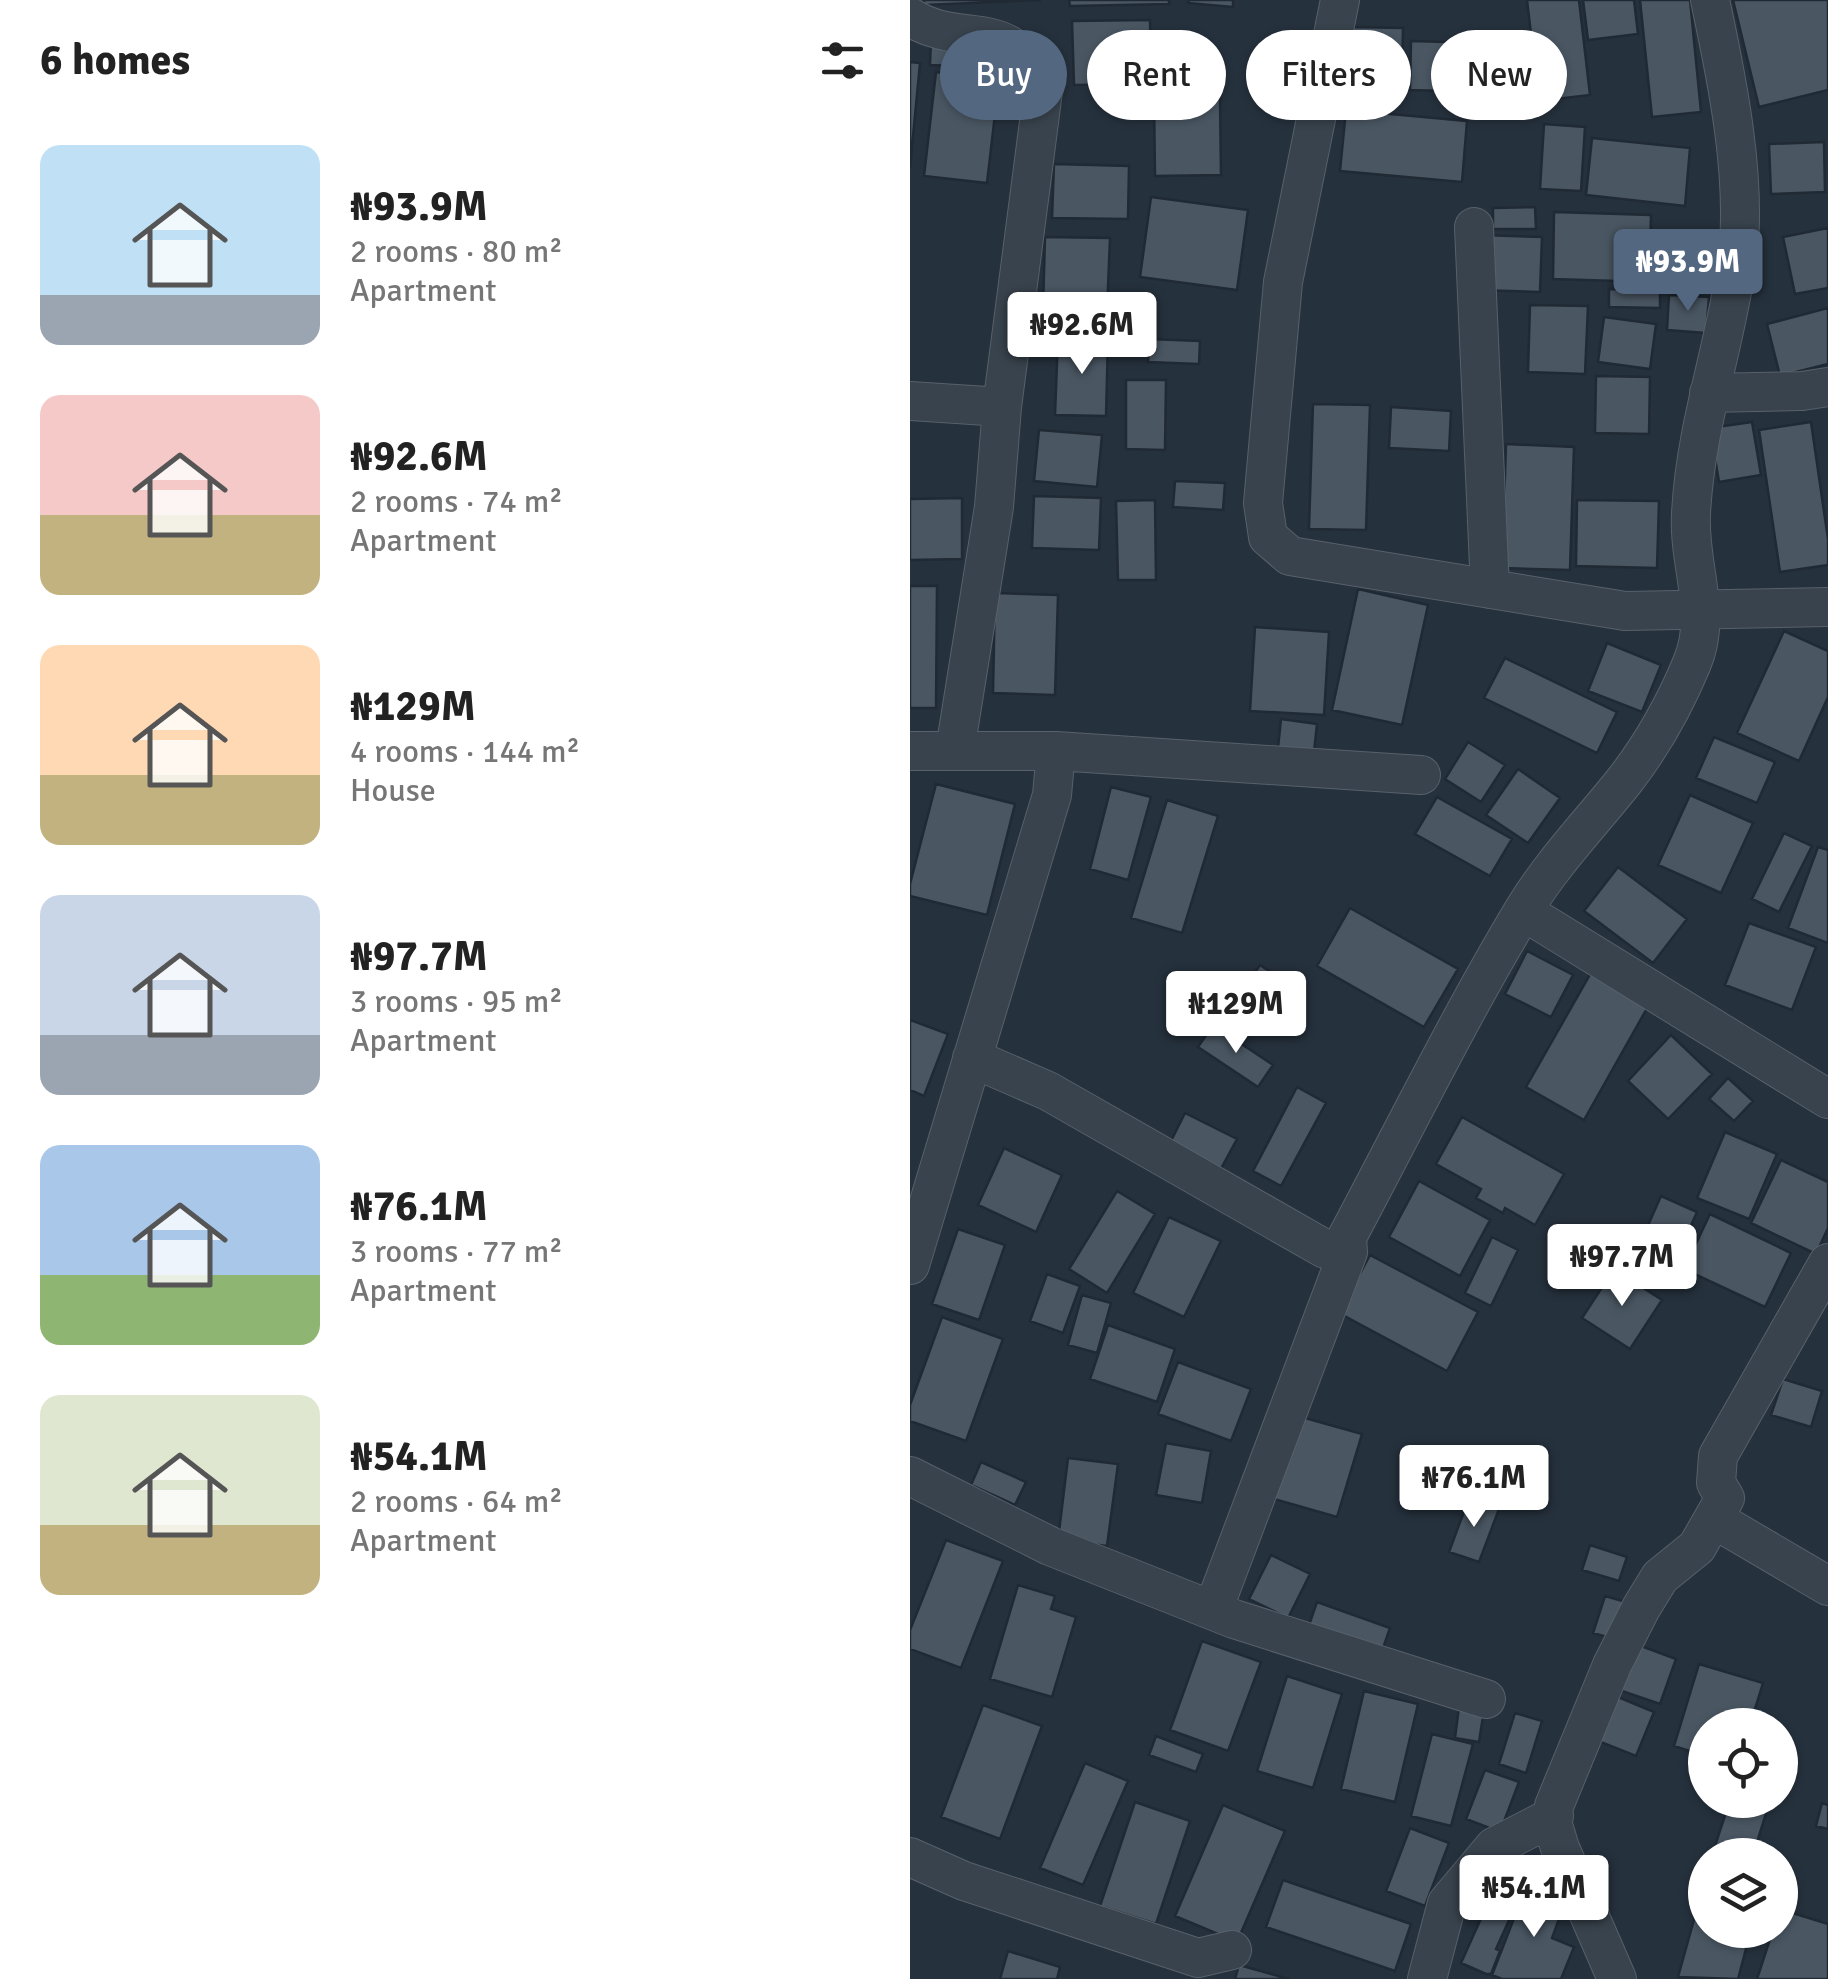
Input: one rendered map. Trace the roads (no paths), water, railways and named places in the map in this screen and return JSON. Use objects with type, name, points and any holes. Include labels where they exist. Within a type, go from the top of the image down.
[{"type":"street","points":[[1340,0],[1283,282],[1264,503],[1268,537],[1290,556],[1625,610],[1828,607]]},
{"type":"street","points":[[1212,1610],[1348,1252],[1347,1236],[1523,911],[1562,852],[1626,779],[1672,708],[1694,658],[1703,607],[1693,560],[1690,518],[1694,470],[1737,261],[1740,202],[1725,73],[1710,0]]},
{"type":"street","points":[[910,18],[924,26],[1003,40],[1031,63],[1043,91],[1002,407],[994,507],[955,750]]},
{"type":"street","points":[[1474,227],[1490,589]]},
{"type":"street","points":[[1709,393],[1828,387]]},
{"type":"street","points":[[910,401],[1002,407]]},
{"type":"street","points":[[910,751],[1056,752],[1420,775]]},
{"type":"street","points":[[910,1265],[1052,795],[1056,752]]},
{"type":"street","points":[[1523,911],[1828,1099]]},
{"type":"street","points":[[972,1058],[1048,1091],[1324,1249],[1348,1252]]},
{"type":"street","points":[[1618,1979],[1560,1848],[1554,1806],[1612,1665],[1641,1608],[1660,1577],[1697,1547],[1725,1498],[1716,1483],[1718,1456],[1828,1262]]},
{"type":"street","points":[[910,1476],[1050,1546],[1212,1610],[1486,1699]]},
{"type":"street","points":[[1714,1519],[1828,1586]]},
{"type":"street","points":[[1427,1979],[1447,1903],[1494,1846],[1554,1816]]},
{"type":"street","points":[[910,1858],[964,1881],[1198,1958],[1232,1950]]}]
